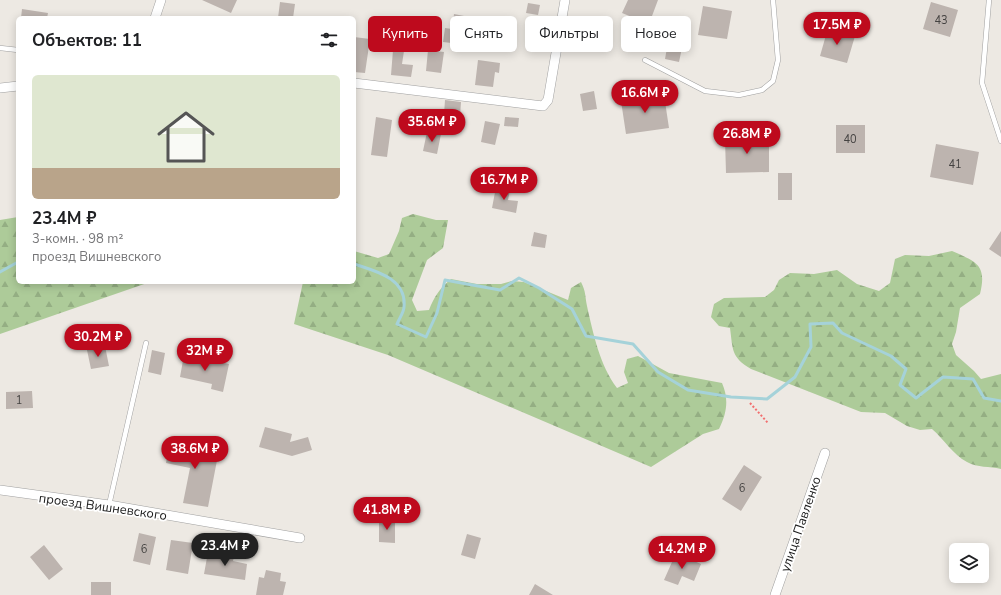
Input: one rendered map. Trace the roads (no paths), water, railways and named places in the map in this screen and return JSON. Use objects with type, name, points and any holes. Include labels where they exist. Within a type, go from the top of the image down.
[{"type":"street","points":[[156,16],[161,0]]},
{"type":"street","points":[[356,83],[543,106],[548,100],[565,0]]},
{"type":"street","points":[[0,88],[16,86]]},
{"type":"street","name":"улица Павленко","points":[[775,595],[825,453]]},
{"type":"street","name":"проезд Вишневского","points":[[0,490],[109,505],[300,538]]},
{"type":"lane","points":[[645,60],[705,91],[739,95],[762,90],[773,81],[778,60],[773,0]]},
{"type":"lane","points":[[989,0],[982,83],[1001,141]]},
{"type":"lane","points":[[0,48],[16,50]]},
{"type":"lane","points":[[109,505],[146,343]]},
{"type":"waterway","points":[[0,272],[16,263]]},
{"type":"waterway","points":[[356,265],[380,273],[395,282],[404,297],[404,309],[397,324],[426,337],[437,313],[445,280],[500,290],[519,278],[539,288],[572,309],[586,336],[633,344],[658,372],[688,390],[731,397],[767,399],[795,377],[811,347],[810,324],[833,323],[842,333],[891,356],[906,369],[900,385],[916,398],[943,377],[973,379],[984,398],[1001,401]]}]
